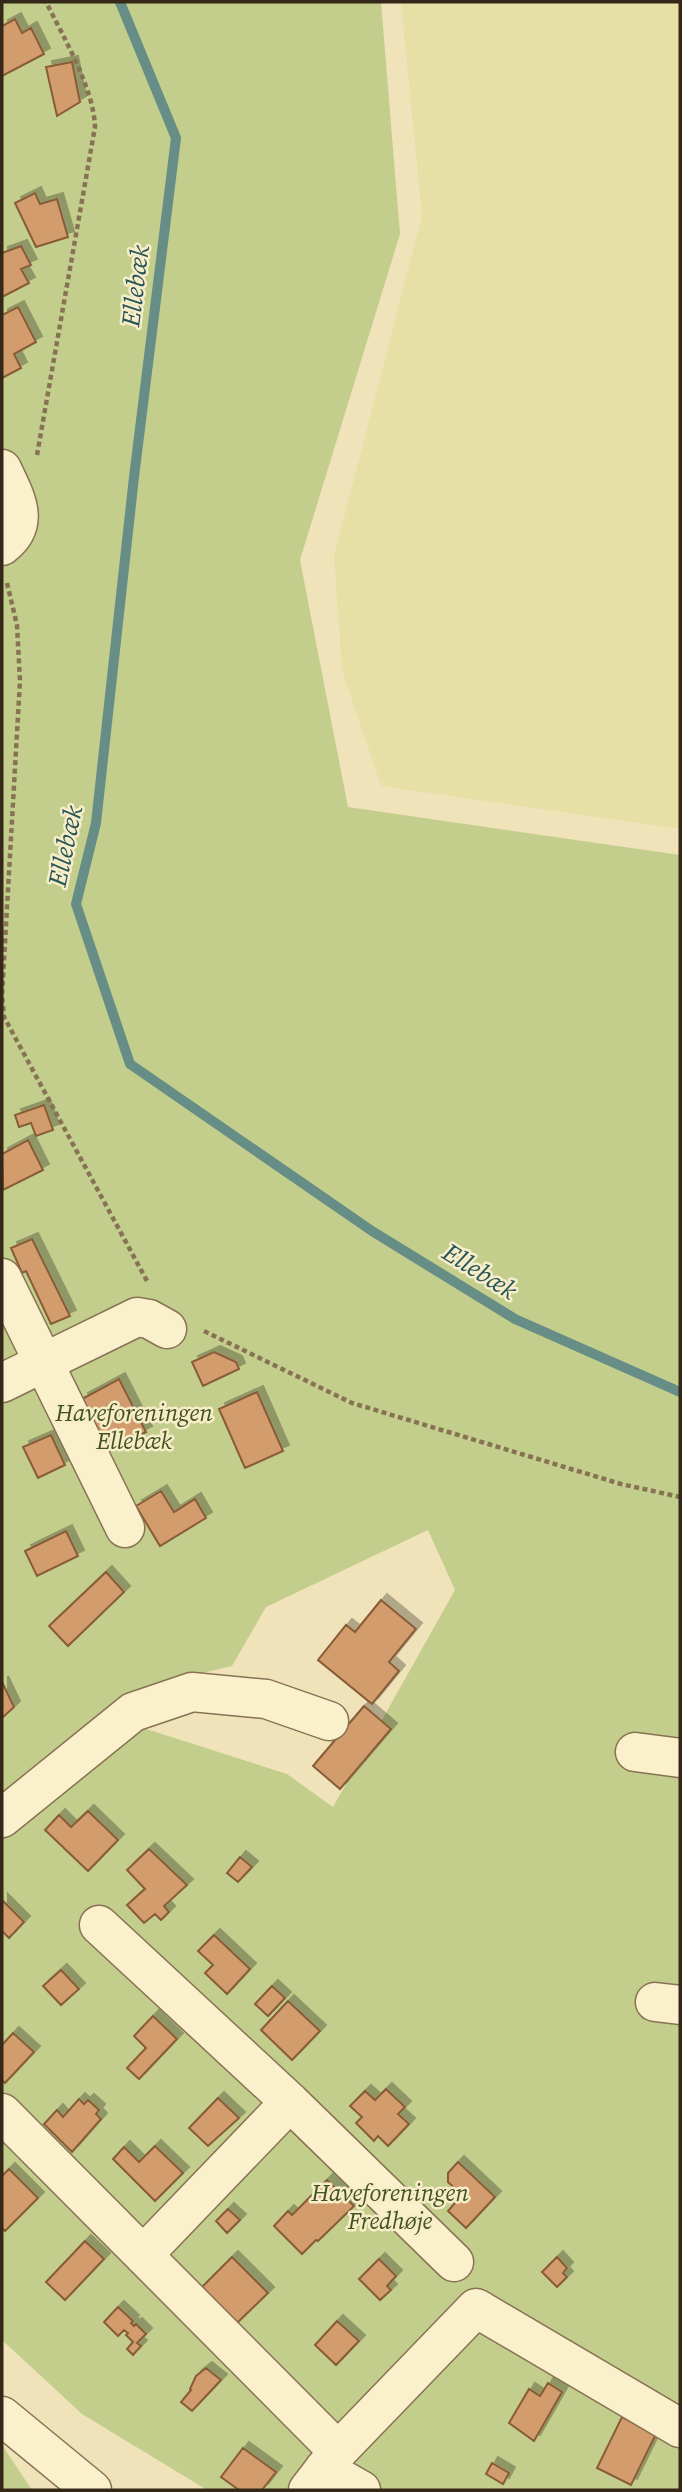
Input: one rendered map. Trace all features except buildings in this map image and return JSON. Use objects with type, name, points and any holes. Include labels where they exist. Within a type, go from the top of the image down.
[{"type":"street","points":[[2,469],[19,509],[19,524],[3,561]]},
{"type":"street","points":[[2,1278],[125,1528]]},
{"type":"street","points":[[2,1383],[42,1362],[167,1325]]},
{"type":"street","points":[[2,1818],[133,1712],[192,1692],[266,1699],[329,1721]]},
{"type":"street","points":[[635,1752],[680,1758]]},
{"type":"street","points":[[99,1925],[290,2102],[454,2262]]},
{"type":"street","points":[[143,2255],[290,2102]]},
{"type":"street","points":[[2,2113],[143,2255],[323,2470],[360,2490]]},
{"type":"street","points":[[323,2470],[476,2308],[680,2428]]},
{"type":"street","points":[[2,2416],[92,2490]]},
{"type":"path","points":[[19,509],[32,482],[95,127],[94,112],[71,53],[46,2]]},
{"type":"path","points":[[3,561],[17,625],[20,667],[2,1006],[4,1017],[147,1279],[149,1297],[167,1325],[352,1403],[621,1484],[680,1497]]},
{"type":"shaded area","points":[[401,2],[680,2],[680,829],[381,786],[342,670],[334,556],[422,216]]},
{"type":"green space","points":[[2,2],[381,2],[400,234],[300,560],[348,807],[680,855],[680,2490],[207,2490],[82,2414],[2,2340],[2,1831],[140,1727],[287,1774],[333,1807],[455,1590],[428,1530],[266,1607],[232,1666],[172,1680],[2,1796]]},
{"type":"green space","points":[[2,2445],[32,2490],[2,2490]]},
{"type":"waterway","name":"Ellebæk","points":[[120,2],[176,138],[134,477],[96,823],[76,904],[130,1064],[372,1231],[515,1319],[680,1392]]},
{"type":"park label","name":"Haveforeningen Ellebæk","points":[[134,1426]]},
{"type":"park label","name":"Haveforeningen Fredhøje","points":[[390,2206]]}]
